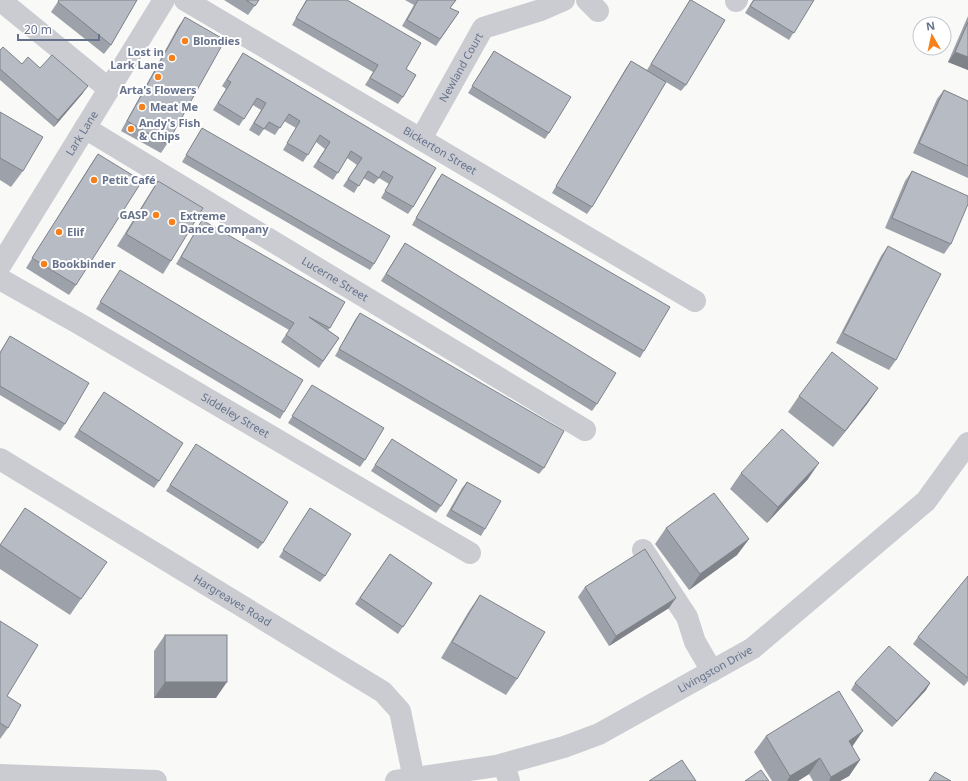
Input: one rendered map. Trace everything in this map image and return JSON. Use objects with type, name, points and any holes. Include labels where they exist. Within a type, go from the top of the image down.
[{"type":"street","points":[[0,0],[110,89]]},
{"type":"street","name":"Lark Lane","points":[[0,266],[164,0]]},
{"type":"street","name":"Bickerton Street","points":[[185,0],[695,301]]},
{"type":"street","name":"Newland Court","points":[[421,139],[483,28],[541,10],[564,0]]},
{"type":"street","name":"Lucerne Street","points":[[85,128],[585,430]]},
{"type":"street","name":"Siddeley Street","points":[[0,280],[78,323],[470,553]]},
{"type":"street","name":"Livingston Drive","points":[[405,780],[506,772],[557,749],[599,734],[753,648],[926,501],[968,443]]},
{"type":"street","name":"Hargreaves Road","points":[[0,459],[383,692],[400,711],[406,733],[405,780]]},
{"type":"street","points":[[643,550],[687,617],[695,642],[712,671]]},
{"type":"street","points":[[0,775],[156,781]]},
{"type":"building","points":[[59,0],[137,0],[111,45],[58,2]]},
{"type":"building","points":[[246,0],[259,0],[255,6]]},
{"type":"building","points":[[307,0],[347,0],[421,43],[406,69],[416,75],[403,97],[370,78],[378,65],[296,18]]},
{"type":"building","points":[[418,0],[456,0],[450,8],[459,12],[440,39],[407,20]]},
{"type":"building","points":[[690,0],[725,20],[686,85],[651,64]]},
{"type":"building","points":[[754,0],[814,0],[794,33],[750,6]]},
{"type":"building","points":[[185,17],[225,40],[167,144],[127,121]]},
{"type":"building","points":[[968,22],[968,57],[955,52]]},
{"type":"building","points":[[3,47],[22,64],[28,57],[40,68],[52,55],[88,86],[58,120],[0,69],[0,50]]},
{"type":"building","points":[[494,51],[571,97],[549,133],[472,86]]},
{"type":"building","points":[[243,53],[436,168],[413,207],[385,191],[393,177],[383,171],[379,178],[368,171],[359,186],[348,179],[362,158],[351,151],[338,173],[318,161],[330,142],[320,135],[308,155],[287,143],[300,121],[289,114],[280,128],[269,122],[264,129],[254,123],[266,103],[257,98],[244,119],[218,103],[231,82],[227,80]]},
{"type":"building","points":[[631,61],[666,82],[592,207],[556,186]]},
{"type":"building","points":[[944,90],[968,101],[968,166],[919,143]]},
{"type":"building","points":[[0,112],[43,137],[23,171],[0,158]]},
{"type":"building","points":[[202,128],[390,236],[374,264],[186,155]]},
{"type":"building","points":[[98,154],[142,181],[76,285],[32,258]]},
{"type":"building","points":[[912,171],[968,196],[968,204],[951,244],[892,218]]},
{"type":"building","points":[[442,174],[670,307],[644,351],[416,218]]},
{"type":"building","points":[[158,181],[203,208],[171,261],[126,234]]},
{"type":"building","points":[[202,220],[345,302],[330,328],[309,317],[339,338],[323,361],[286,335],[294,323],[181,257]]},
{"type":"building","points":[[405,243],[616,373],[597,404],[386,274]]},
{"type":"building","points":[[888,246],[941,274],[896,360],[843,333]]},
{"type":"building","points":[[120,270],[303,380],[284,412],[100,302]]},
{"type":"building","points":[[360,313],[564,431],[544,468],[339,349]]},
{"type":"building","points":[[10,336],[89,383],[65,424],[0,386],[0,353]]},
{"type":"building","points":[[832,352],[878,388],[845,431],[799,396]]},
{"type":"building","points":[[312,385],[384,428],[365,460],[292,416]]},
{"type":"building","points":[[104,392],[183,443],[159,481],[79,430]]},
{"type":"building","points":[[782,429],[819,463],[778,507],[741,473]]},
{"type":"building","points":[[392,439],[457,480],[441,506],[375,465]]},
{"type":"building","points":[[196,444],[288,502],[263,543],[170,485]]},
{"type":"building","points":[[467,482],[501,501],[485,529],[451,510]]},
{"type":"building","points":[[714,493],[749,539],[700,574],[666,528]]},
{"type":"building","points":[[25,508],[107,562],[81,599],[0,545]]},
{"type":"building","points":[[310,508],[351,534],[325,576],[283,550]]},
{"type":"building","points":[[645,549],[676,598],[616,636],[585,587]]},
{"type":"building","points":[[390,554],[432,583],[403,627],[360,598]]},
{"type":"building","points":[[968,576],[968,678],[918,637]]},
{"type":"building","points":[[480,595],[545,632],[517,679],[452,642]]},
{"type":"building","points":[[0,621],[38,645],[7,696],[21,705],[8,728],[0,723]]},
{"type":"building","points":[[165,635],[227,635],[227,682],[165,682]]},
{"type":"building","points":[[889,646],[930,683],[897,721],[855,683]]},
{"type":"building","points":[[839,691],[863,731],[849,741],[860,760],[831,777],[820,758],[790,776],[766,736]]},
{"type":"building","points":[[682,760],[696,781],[649,781]]},
{"type":"building","points":[[761,770],[769,781],[745,781]]},
{"type":"building","points":[[935,772],[951,781],[929,781]]},
{"type":"place","name":"Blondies","points":[[185,41]]},
{"type":"place","name":"Lost in Lark Lane","points":[[172,58]]},
{"type":"place","name":"Arta's Flowers","points":[[158,77]]},
{"type":"place","name":"Meat Me","points":[[142,107]]},
{"type":"place","name":"Andy's Fish & Chips","points":[[131,129]]},
{"type":"place","name":"Petit Café","points":[[94,180]]},
{"type":"place","name":"GASP","points":[[156,215]]},
{"type":"place","name":"Extreme Dance Company","points":[[172,222]]},
{"type":"place","name":"Elif","points":[[59,232]]},
{"type":"place","name":"Bookbinder","points":[[44,264]]}]
